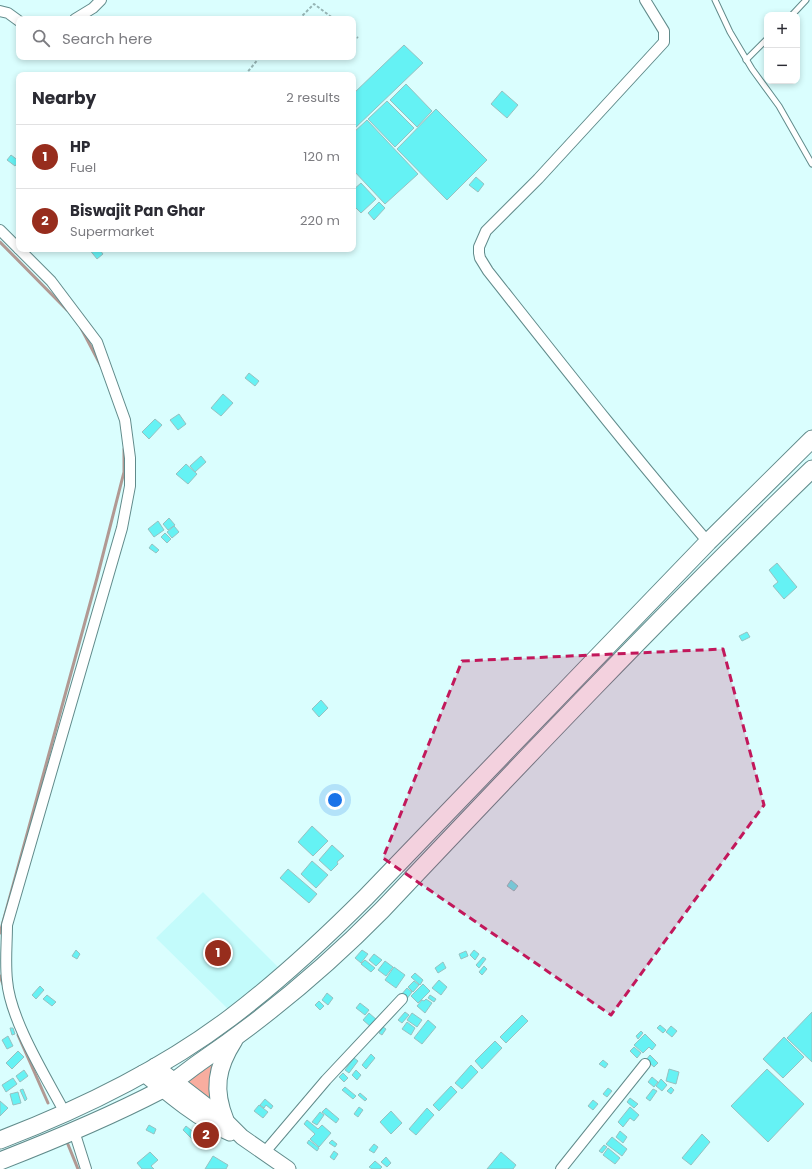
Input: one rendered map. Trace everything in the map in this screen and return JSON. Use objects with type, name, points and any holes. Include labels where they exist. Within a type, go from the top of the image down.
[{"type":"highway","points":[[0,1140],[65,1113],[123,1085],[229,1019],[266,990],[318,944],[366,897],[708,542],[812,439]]},
{"type":"highway","points":[[0,1161],[74,1131],[168,1085],[236,1037],[304,984],[343,949],[668,612],[812,470]]},
{"type":"highway","points":[[226,1120],[218,1096],[218,1079],[223,1060],[236,1037]]},
{"type":"main road","points":[[149,1070],[222,1130],[242,1137]]},
{"type":"main road","points":[[168,1085],[226,1120],[242,1137],[288,1169]]},
{"type":"street","points":[[80,16],[93,8],[101,0]]},
{"type":"street","points":[[645,0],[664,31],[664,42],[543,174],[490,226],[479,247],[479,254],[488,271],[561,363],[653,478],[708,542]]},
{"type":"street","points":[[0,11],[8,13],[16,19]]},
{"type":"street","points":[[0,230],[16,246]]},
{"type":"street","points":[[22,252],[51,281],[97,342],[125,420],[130,458],[130,486],[122,528],[7,925],[7,981],[14,1008],[26,1040],[65,1113]]},
{"type":"street","points":[[264,1153],[326,1080],[402,998]]},
{"type":"street","points":[[561,1169],[645,1064]]},
{"type":"street","points":[[74,1131],[86,1169]]},
{"type":"lane","points":[[715,0],[730,32],[746,60],[779,106],[812,164]]},
{"type":"lane","points":[[795,12],[806,0]]},
{"type":"lane","points":[[746,60],[764,42]]},
{"type":"path","points":[[302,16],[314,4],[330,16]]},
{"type":"path","points":[[248,72],[258,60]]},
{"type":"highlighted area","points":[[723,649],[764,805],[611,1015],[383,858],[462,661]]},
{"type":"shaded area","points":[[203,892],[280,969],[229,1010],[156,938]]},
{"type":"shaded area","points":[[214,1064],[215,1105],[187,1081]]},
{"type":"building","points":[[404,45],[423,63],[356,127],[356,91]]},
{"type":"building","points":[[406,84],[432,111],[417,127],[390,100]]},
{"type":"building","points":[[502,91],[518,105],[507,118],[491,104]]},
{"type":"building","points":[[387,101],[414,128],[395,147],[368,119]]},
{"type":"building","points":[[436,109],[487,160],[447,200],[397,149]]},
{"type":"building","points":[[367,120],[418,174],[385,204],[356,173],[356,130]]},
{"type":"building","points":[[11,155],[16,159],[16,165],[15,166],[7,160]]},
{"type":"building","points":[[476,177],[484,184],[478,192],[469,185]]},
{"type":"building","points":[[361,183],[376,199],[361,213],[356,208],[356,187]]},
{"type":"building","points":[[379,202],[385,208],[374,220],[368,213]]},
{"type":"building","points":[[91,252],[101,252],[103,254],[97,259]]},
{"type":"building","points":[[249,373],[259,381],[255,386],[245,378]]},
{"type":"building","points":[[223,394],[233,403],[221,416],[211,408]]},
{"type":"building","points":[[179,414],[186,424],[178,430],[170,420]]},
{"type":"building","points":[[155,419],[162,425],[149,439],[142,432]]},
{"type":"building","points":[[201,456],[206,462],[195,472],[190,466]]},
{"type":"building","points":[[186,464],[197,474],[188,484],[176,474]]},
{"type":"building","points":[[169,518],[175,525],[168,530],[163,524]]},
{"type":"building","points":[[158,521],[164,530],[154,537],[148,529]]},
{"type":"building","points":[[174,526],[179,532],[172,538],[167,532]]},
{"type":"building","points":[[165,533],[171,539],[167,543],[161,537]]},
{"type":"building","points":[[152,544],[159,550],[156,553],[149,548]]},
{"type":"building","points":[[777,563],[797,587],[784,599],[773,586],[778,582],[769,570]]},
{"type":"building","points":[[747,632],[750,637],[742,641],[739,636]]},
{"type":"building","points":[[321,700],[328,708],[319,717],[312,709]]},
{"type":"building","points":[[312,826],[328,841],[313,856],[298,842]]},
{"type":"building","points":[[332,845],[344,856],[337,862],[338,864],[331,871],[319,860]]},
{"type":"building","points":[[312,861],[328,875],[316,888],[301,874]]},
{"type":"building","points":[[288,869],[317,894],[309,903],[280,878]]},
{"type":"building","points":[[511,880],[518,886],[514,891],[507,886]]},
{"type":"building","points":[[76,950],[80,954],[77,959],[72,956]]},
{"type":"building","points":[[362,950],[368,954],[361,963],[355,958]]},
{"type":"building","points":[[474,950],[479,954],[475,960],[470,955]]},
{"type":"building","points":[[466,951],[468,956],[461,959],[459,954]]},
{"type":"building","points":[[374,954],[382,960],[376,966],[369,960]]},
{"type":"building","points":[[483,957],[486,959],[479,968],[476,965]]},
{"type":"building","points":[[365,960],[375,968],[371,972],[361,964]]},
{"type":"building","points":[[385,961],[393,967],[386,976],[378,970]]},
{"type":"building","points":[[443,962],[446,968],[438,973],[435,968]]},
{"type":"building","points":[[484,966],[487,969],[482,975],[479,972]]},
{"type":"building","points":[[394,967],[405,975],[396,988],[385,980]]},
{"type":"building","points":[[415,973],[423,980],[420,985],[411,977]]},
{"type":"building","points":[[439,980],[447,987],[441,995],[432,988]]},
{"type":"building","points":[[414,981],[419,985],[413,992],[408,987]]},
{"type":"building","points":[[423,984],[430,991],[418,1003],[411,996]]},
{"type":"building","points":[[40,986],[44,990],[36,999],[32,995]]},
{"type":"building","points":[[407,988],[412,992],[406,1000],[401,995]]},
{"type":"building","points":[[327,993],[333,998],[328,1005],[322,1000]]},
{"type":"building","points":[[47,995],[56,1002],[52,1006],[43,999]]},
{"type":"building","points":[[430,995],[436,999],[434,1002],[428,998]]},
{"type":"building","points":[[426,999],[432,1003],[425,1013],[417,1006],[422,1000],[424,1001]]},
{"type":"building","points":[[319,1001],[324,1006],[320,1010],[315,1005]]},
{"type":"building","points":[[360,1003],[369,1010],[365,1015],[356,1008]]},
{"type":"building","points":[[405,1012],[409,1015],[402,1023],[398,1020]]},
{"type":"building","points":[[812,1012],[812,1062],[787,1038]]},
{"type":"building","points":[[369,1013],[377,1020],[371,1027],[363,1020]]},
{"type":"building","points":[[412,1013],[422,1020],[417,1027],[407,1020]]},
{"type":"building","points":[[522,1015],[528,1021],[506,1043],[500,1037]]},
{"type":"building","points":[[428,1020],[436,1027],[422,1044],[414,1038]]},
{"type":"building","points":[[407,1022],[415,1028],[411,1035],[402,1029]]},
{"type":"building","points":[[660,1025],[666,1030],[663,1033],[657,1028]]},
{"type":"building","points":[[671,1026],[677,1031],[672,1037],[666,1032]]},
{"type":"building","points":[[383,1027],[386,1029],[382,1035],[379,1033]]},
{"type":"building","points":[[10,1028],[13,1028],[15,1034],[12,1035]]},
{"type":"building","points":[[641,1031],[643,1033],[638,1039],[636,1036]]},
{"type":"building","points":[[645,1034],[656,1045],[652,1050],[649,1047],[643,1053],[634,1045]]},
{"type":"building","points":[[8,1036],[13,1046],[7,1049],[2,1040]]},
{"type":"building","points":[[784,1037],[804,1057],[783,1078],[763,1059]]},
{"type":"building","points":[[495,1041],[502,1048],[482,1069],[475,1061]]},
{"type":"building","points":[[634,1047],[641,1053],[637,1058],[630,1051]]},
{"type":"building","points":[[18,1051],[24,1057],[12,1069],[6,1063]]},
{"type":"building","points":[[371,1054],[375,1058],[366,1069],[362,1065]]},
{"type":"building","points":[[650,1055],[658,1063],[654,1067],[646,1060]]},
{"type":"building","points":[[354,1058],[358,1061],[349,1073],[345,1070]]},
{"type":"building","points":[[603,1060],[608,1064],[605,1068],[599,1064]]},
{"type":"building","points":[[471,1065],[478,1072],[462,1089],[455,1083]]},
{"type":"building","points":[[669,1069],[679,1072],[676,1084],[666,1081]]},
{"type":"building","points":[[767,1069],[804,1104],[768,1142],[731,1106]]},
{"type":"building","points":[[24,1070],[28,1076],[20,1082],[16,1076]]},
{"type":"building","points":[[356,1070],[361,1075],[357,1080],[352,1075]]},
{"type":"building","points":[[343,1073],[348,1078],[344,1082],[339,1077]]},
{"type":"building","points":[[652,1077],[658,1082],[654,1087],[648,1082]]},
{"type":"building","points":[[13,1078],[17,1084],[6,1092],[2,1085]]},
{"type":"building","points":[[661,1079],[667,1085],[662,1091],[656,1086]]},
{"type":"building","points":[[451,1086],[457,1092],[439,1111],[433,1105]]},
{"type":"building","points":[[345,1087],[356,1096],[353,1099],[342,1090]]},
{"type":"building","points":[[671,1087],[674,1090],[671,1094],[667,1091]]},
{"type":"building","points":[[608,1088],[612,1091],[607,1097],[603,1094]]},
{"type":"building","points":[[23,1089],[27,1099],[25,1101],[20,1090]]},
{"type":"building","points":[[653,1089],[657,1091],[650,1101],[646,1098]]},
{"type":"building","points":[[18,1092],[21,1103],[13,1105],[10,1094]]},
{"type":"building","points":[[360,1093],[367,1099],[365,1101],[358,1095]]},
{"type":"building","points":[[630,1098],[638,1104],[634,1108],[627,1102]]},
{"type":"building","points":[[265,1099],[273,1106],[271,1109],[266,1105],[264,1108],[260,1105]]},
{"type":"building","points":[[593,1100],[598,1104],[593,1110],[588,1106]]},
{"type":"building","points":[[0,1101],[8,1108],[0,1116]]},
{"type":"building","points":[[259,1105],[268,1112],[263,1118],[254,1111]]},
{"type":"building","points":[[359,1107],[363,1110],[358,1117],[354,1114]]},
{"type":"building","points":[[630,1107],[639,1115],[634,1121],[630,1118],[623,1127],[618,1122]]},
{"type":"building","points":[[326,1108],[339,1119],[336,1123],[322,1112]]},
{"type":"building","points":[[427,1108],[434,1115],[416,1135],[409,1129]]},
{"type":"building","points":[[391,1111],[402,1123],[391,1134],[380,1122]]},
{"type":"building","points":[[320,1112],[324,1115],[317,1125],[312,1122]]},
{"type":"building","points":[[307,1120],[318,1129],[322,1125],[331,1133],[319,1147],[310,1139],[315,1134],[304,1124]]},
{"type":"building","points":[[149,1125],[156,1129],[154,1134],[146,1130]]},
{"type":"building","points":[[186,1126],[196,1134],[192,1139],[183,1130]]},
{"type":"building","points":[[620,1131],[627,1137],[623,1143],[616,1137]]},
{"type":"building","points":[[702,1134],[710,1142],[691,1165],[682,1158]]},
{"type":"building","points":[[612,1137],[627,1149],[622,1156],[606,1144]]},
{"type":"building","points":[[309,1140],[319,1148],[317,1151],[307,1143]]},
{"type":"building","points":[[332,1140],[337,1144],[335,1147],[329,1143]]},
{"type":"building","points":[[374,1144],[378,1147],[374,1153],[369,1150]]},
{"type":"building","points":[[604,1145],[607,1147],[602,1153],[599,1151]]},
{"type":"building","points":[[608,1148],[620,1158],[615,1164],[603,1155]]},
{"type":"building","points":[[334,1151],[338,1154],[334,1160],[330,1157]]},
{"type":"building","points":[[150,1152],[158,1160],[151,1166],[154,1169],[142,1169],[137,1163]]},
{"type":"building","points":[[501,1152],[516,1165],[513,1169],[487,1169]]},
{"type":"building","points":[[213,1156],[228,1165],[226,1169],[205,1169]]},
{"type":"building","points":[[386,1157],[391,1163],[387,1167],[381,1162]]},
{"type":"building","points":[[375,1161],[382,1167],[380,1169],[372,1169],[369,1167]]},
{"type":"waterway","points":[[0,242],[67,310]]},
{"type":"waterway","points":[[81,328],[101,366]]},
{"type":"waterway","points":[[0,933],[97,578],[124,472],[124,449]]},
{"type":"waterway","points":[[0,976],[4,987]]},
{"type":"waterway","points":[[18,1035],[48,1103]]},
{"type":"waterway","points":[[67,1142],[78,1169]]},
{"type":"place","name":"HP","points":[[218,953]]},
{"type":"place","name":"Biswajit Pan Ghar","points":[[206,1135]]}]
